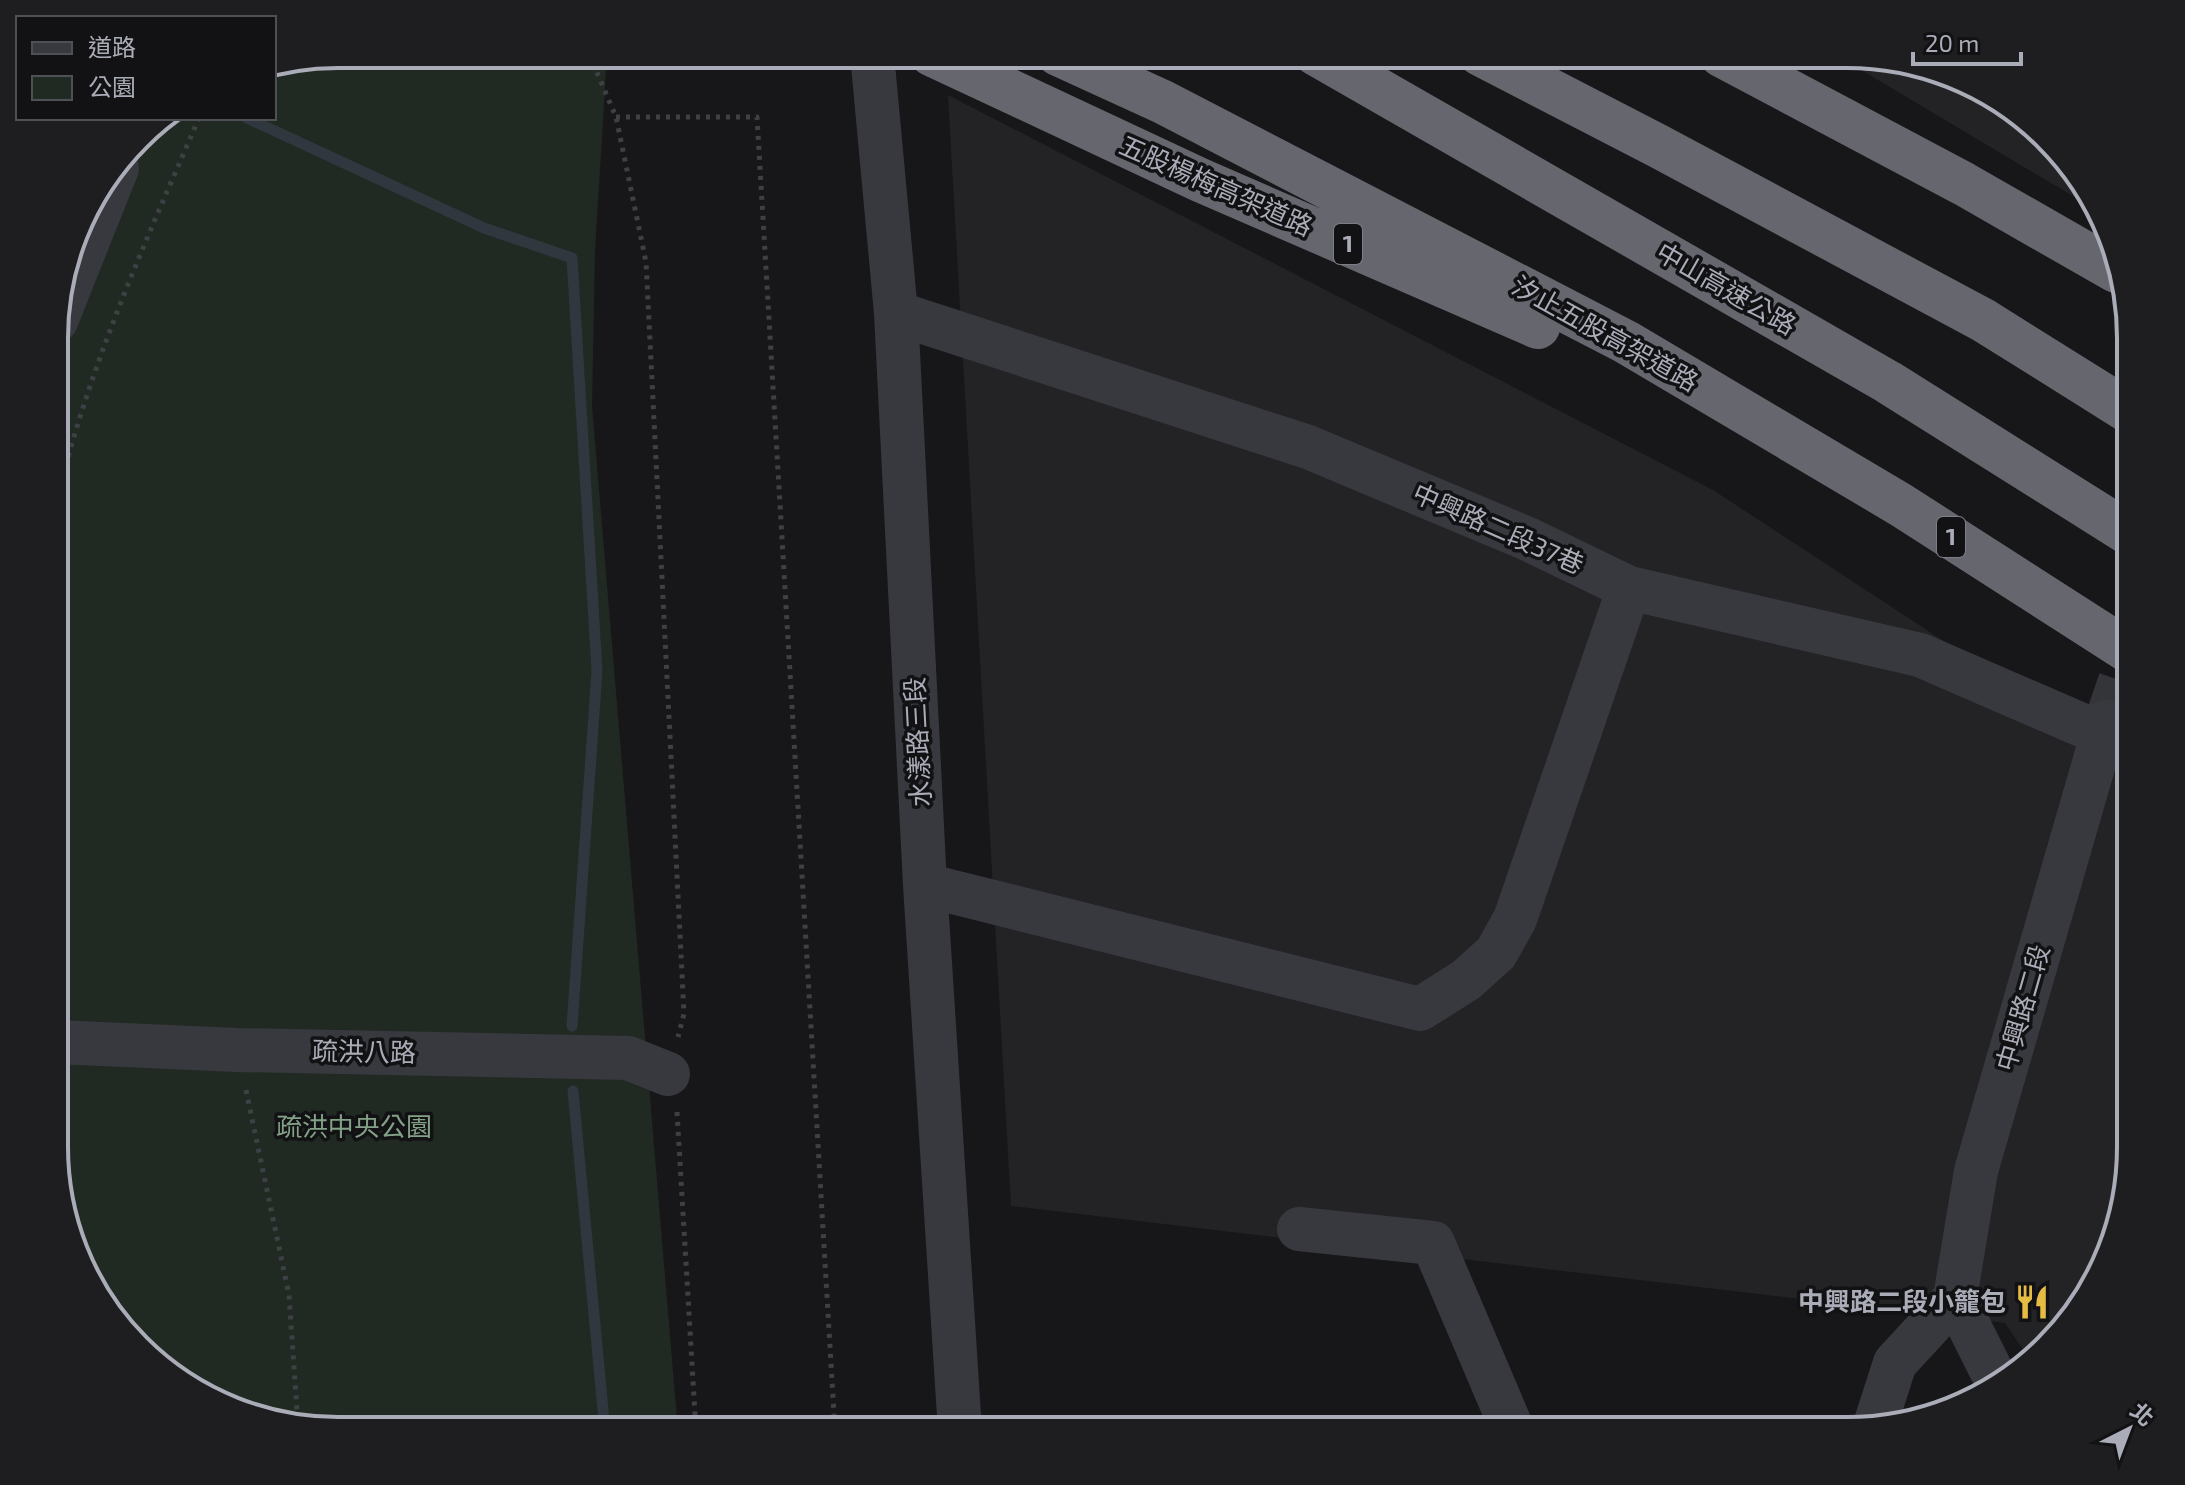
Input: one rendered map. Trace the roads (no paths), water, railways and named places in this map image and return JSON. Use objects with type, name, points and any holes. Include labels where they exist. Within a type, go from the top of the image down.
[{"type":"highway","name":"汐止五股高架道路","points":[[1090,68],[1163,102],[1626,342],[1901,505],[2116,643]]},
{"type":"highway","name":"中山高速公路","points":[[1342,68],[1888,382],[2116,525]]},
{"type":"highway","points":[[1508,68],[1983,320],[2116,403]]},
{"type":"highway","points":[[1746,68],[1964,184],[2107,266]]},
{"type":"highway","name":"五股楊梅高架道路","points":[[962,69],[1200,180],[1768,426]]},
{"type":"street","name":"水漾路三段","points":[[873,69],[896,313],[925,885],[959,1417]]},
{"type":"street","points":[[77,269],[98,217]]},
{"type":"street","name":"中興路二段37巷","points":[[896,313],[1308,447],[1528,539],[1629,588],[1920,655],[2113,734]]},
{"type":"street","points":[[925,885],[1420,1009],[1466,980],[1496,953],[1515,919],[1629,588]]},
{"type":"street","name":"中興路二段","points":[[1955,1298],[1976,1171],[2113,734]]},
{"type":"street","name":"疏洪八路","points":[[68,1043],[237,1050],[628,1058],[668,1074]]},
{"type":"street","points":[[1299,1229],[1433,1243],[1507,1416]]},
{"type":"street","points":[[1878,1415],[1895,1363],[1955,1298],[1993,1374]]},
{"type":"waterway","points":[[251,120],[484,228],[572,258],[597,671],[572,1026]]},
{"type":"waterway","points":[[573,1091],[604,1417]]},
{"type":"tunnel","points":[[2106,722],[2116,693]]},
{"type":"place","name":"中興路二段小籠包","points":[[2032,1302]]},
{"type":"park label","name":"疏洪中央公園","points":[[354,1127]]}]
